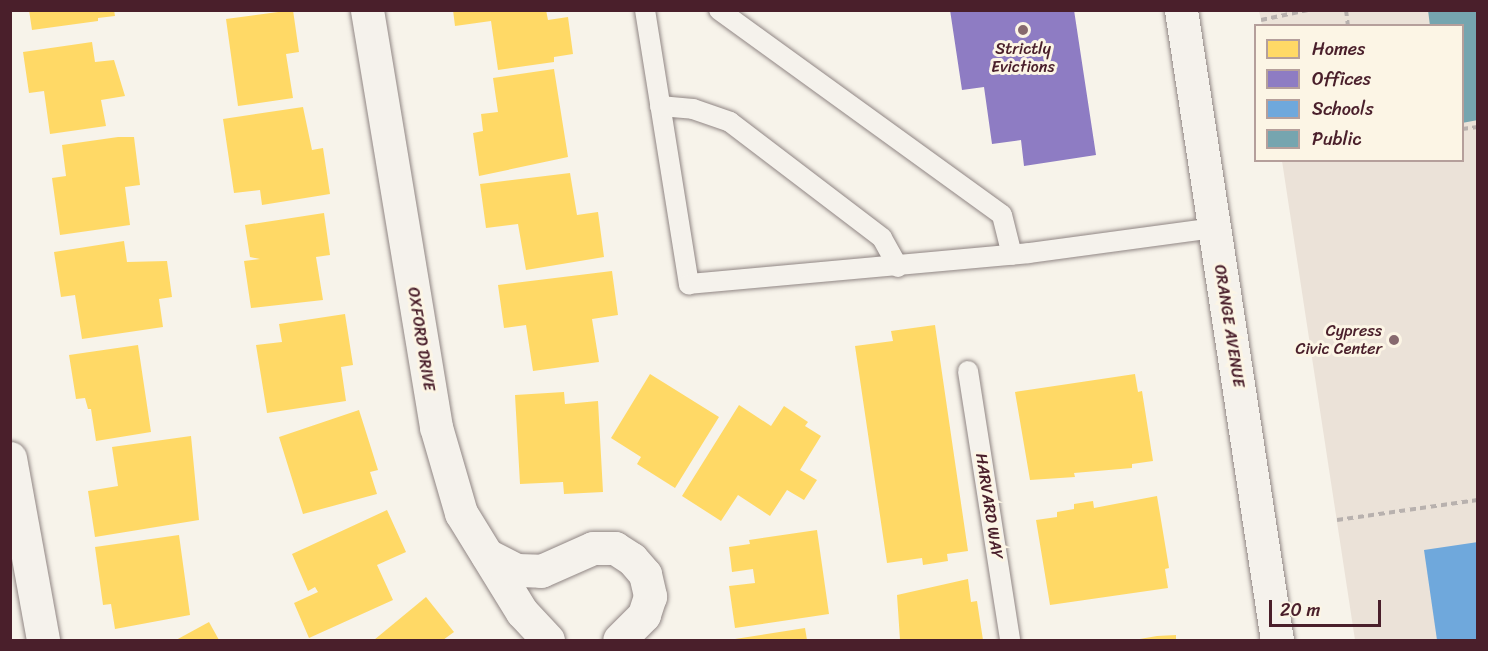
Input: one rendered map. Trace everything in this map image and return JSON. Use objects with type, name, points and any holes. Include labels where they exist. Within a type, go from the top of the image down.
[{"type":"street","name":"OXFORD DRIVE","points":[[367,10],[436,428],[461,513],[522,612],[548,640]]},
{"type":"street","name":"ORANGE AVENUE","points":[[1181,10],[1277,640]]},
{"type":"street","points":[[10,458],[43,640]]},
{"type":"street","points":[[487,555],[517,570],[540,570],[593,548],[615,548],[632,559],[645,574],[650,596],[644,615],[620,640]]},
{"type":"lane","points":[[645,10],[689,285],[1012,255],[1214,228]]},
{"type":"lane","points":[[718,10],[1002,215],[1012,255]]},
{"type":"lane","points":[[660,106],[693,109],[730,122],[882,238],[898,267]]},
{"type":"lane","name":"HARVARD WAY","points":[[968,370],[1010,640]]},
{"type":"path","points":[[1261,20],[1308,10]]},
{"type":"path","points":[[1337,520],[1478,500]]},
{"type":"shaded area","name":"Cypress Civic Center","points":[[1259,11],[1477,11],[1477,640],[1355,640],[1282,162],[1464,162],[1464,24],[1262,24]]},
{"type":"building: Homes","points":[[29,10],[114,10],[115,16],[98,18],[98,21],[32,30]]},
{"type":"building: Homes","points":[[293,10],[299,52],[286,54],[293,98],[238,106],[226,19]]},
{"type":"building: Homes","points":[[453,10],[546,10],[548,20],[568,17],[573,54],[554,57],[554,62],[498,70],[491,21],[455,26]]},
{"type":"building: Homes","points":[[92,42],[95,62],[114,60],[125,96],[101,100],[106,126],[50,134],[44,91],[29,93],[23,52]]},
{"type":"building: Homes","points":[[554,69],[568,157],[479,176],[473,133],[483,131],[481,114],[498,112],[493,78]]},
{"type":"building: Homes","points":[[303,107],[312,150],[323,148],[330,194],[262,205],[260,190],[234,193],[223,119]]},
{"type":"building: Homes","points":[[134,137],[140,185],[125,187],[130,225],[60,235],[52,178],[66,176],[62,145]]},
{"type":"building: Homes","points":[[570,173],[577,215],[598,212],[604,257],[526,270],[518,224],[486,228],[480,184]]},
{"type":"building: Homes","points":[[324,213],[330,255],[316,257],[323,300],[251,308],[244,261],[260,259],[250,257],[245,225]]},
{"type":"building: Homes","points":[[124,241],[127,262],[167,261],[172,297],[159,299],[163,327],[82,339],[75,295],[61,297],[54,252]]},
{"type":"building: Homes","points":[[612,271],[618,315],[592,319],[599,362],[533,371],[526,325],[504,328],[498,285]]},
{"type":"building: Homes","points":[[345,314],[353,365],[341,367],[346,401],[267,413],[256,345],[282,342],[279,324]]},
{"type":"building: Homes","points":[[935,325],[968,551],[947,554],[948,561],[923,565],[922,558],[887,563],[855,346],[893,341],[891,331]]},
{"type":"building: Homes","points":[[138,345],[151,432],[96,441],[91,409],[88,409],[85,398],[76,399],[69,355]]},
{"type":"building: Homes","points":[[650,374],[719,417],[675,488],[637,464],[641,457],[611,438]]},
{"type":"building: Homes","points":[[1135,374],[1138,392],[1142,391],[1153,461],[1132,464],[1132,468],[1074,473],[1075,477],[1030,480],[1015,392]]},
{"type":"building: Homes","points":[[564,392],[565,404],[598,401],[603,492],[564,494],[563,482],[520,484],[515,395]]},
{"type":"building: Homes","points":[[739,405],[771,426],[784,406],[808,422],[805,426],[821,436],[800,470],[817,480],[804,500],[787,490],[770,516],[738,495],[721,521],[682,496]]},
{"type":"building: Homes","points":[[359,410],[378,470],[370,472],[377,494],[303,514],[279,437]]},
{"type":"building: Homes","points":[[191,436],[199,520],[95,537],[88,491],[118,486],[112,447]]},
{"type":"building: Homes","points":[[1157,496],[1169,568],[1165,569],[1168,588],[1050,605],[1036,520],[1057,517],[1057,512],[1074,509],[1074,504],[1093,501],[1094,508]]},
{"type":"building: Homes","points":[[387,510],[406,552],[377,565],[393,600],[309,638],[294,603],[318,592],[315,587],[308,591],[292,554]]},
{"type":"building: Homes","points":[[817,530],[829,614],[735,628],[729,586],[755,583],[753,569],[732,572],[729,547],[750,544],[749,540]]},
{"type":"building: Homes","points":[[179,535],[190,615],[115,629],[111,604],[103,605],[95,547]]},
{"type":"building: Homes","points":[[968,579],[971,602],[977,601],[983,640],[900,640],[897,595]]},
{"type":"building: Homes","points":[[426,597],[454,632],[443,640],[374,640]]},
{"type":"building: Homes","points":[[209,622],[219,640],[176,640]]},
{"type":"building: Homes","points":[[805,628],[807,640],[735,640],[735,639]]},
{"type":"building: Homes","points":[[1176,635],[1176,640],[1134,640],[1157,636]]},
{"type":"building: Offices","points":[[950,10],[1074,10],[1096,155],[1024,166],[1021,140],[992,144],[984,87],[962,90]]},
{"type":"building: Schools","points":[[1478,542],[1478,640],[1437,640],[1424,550]]},
{"type":"building: Public","points":[[1428,10],[1478,10],[1478,120],[1464,123],[1464,24],[1430,24]]},
{"type":"place","name":"Strictly Evictions","points":[[1023,30]]},
{"type":"place","name":"Cypress Civic Center","points":[[1394,340]]}]
